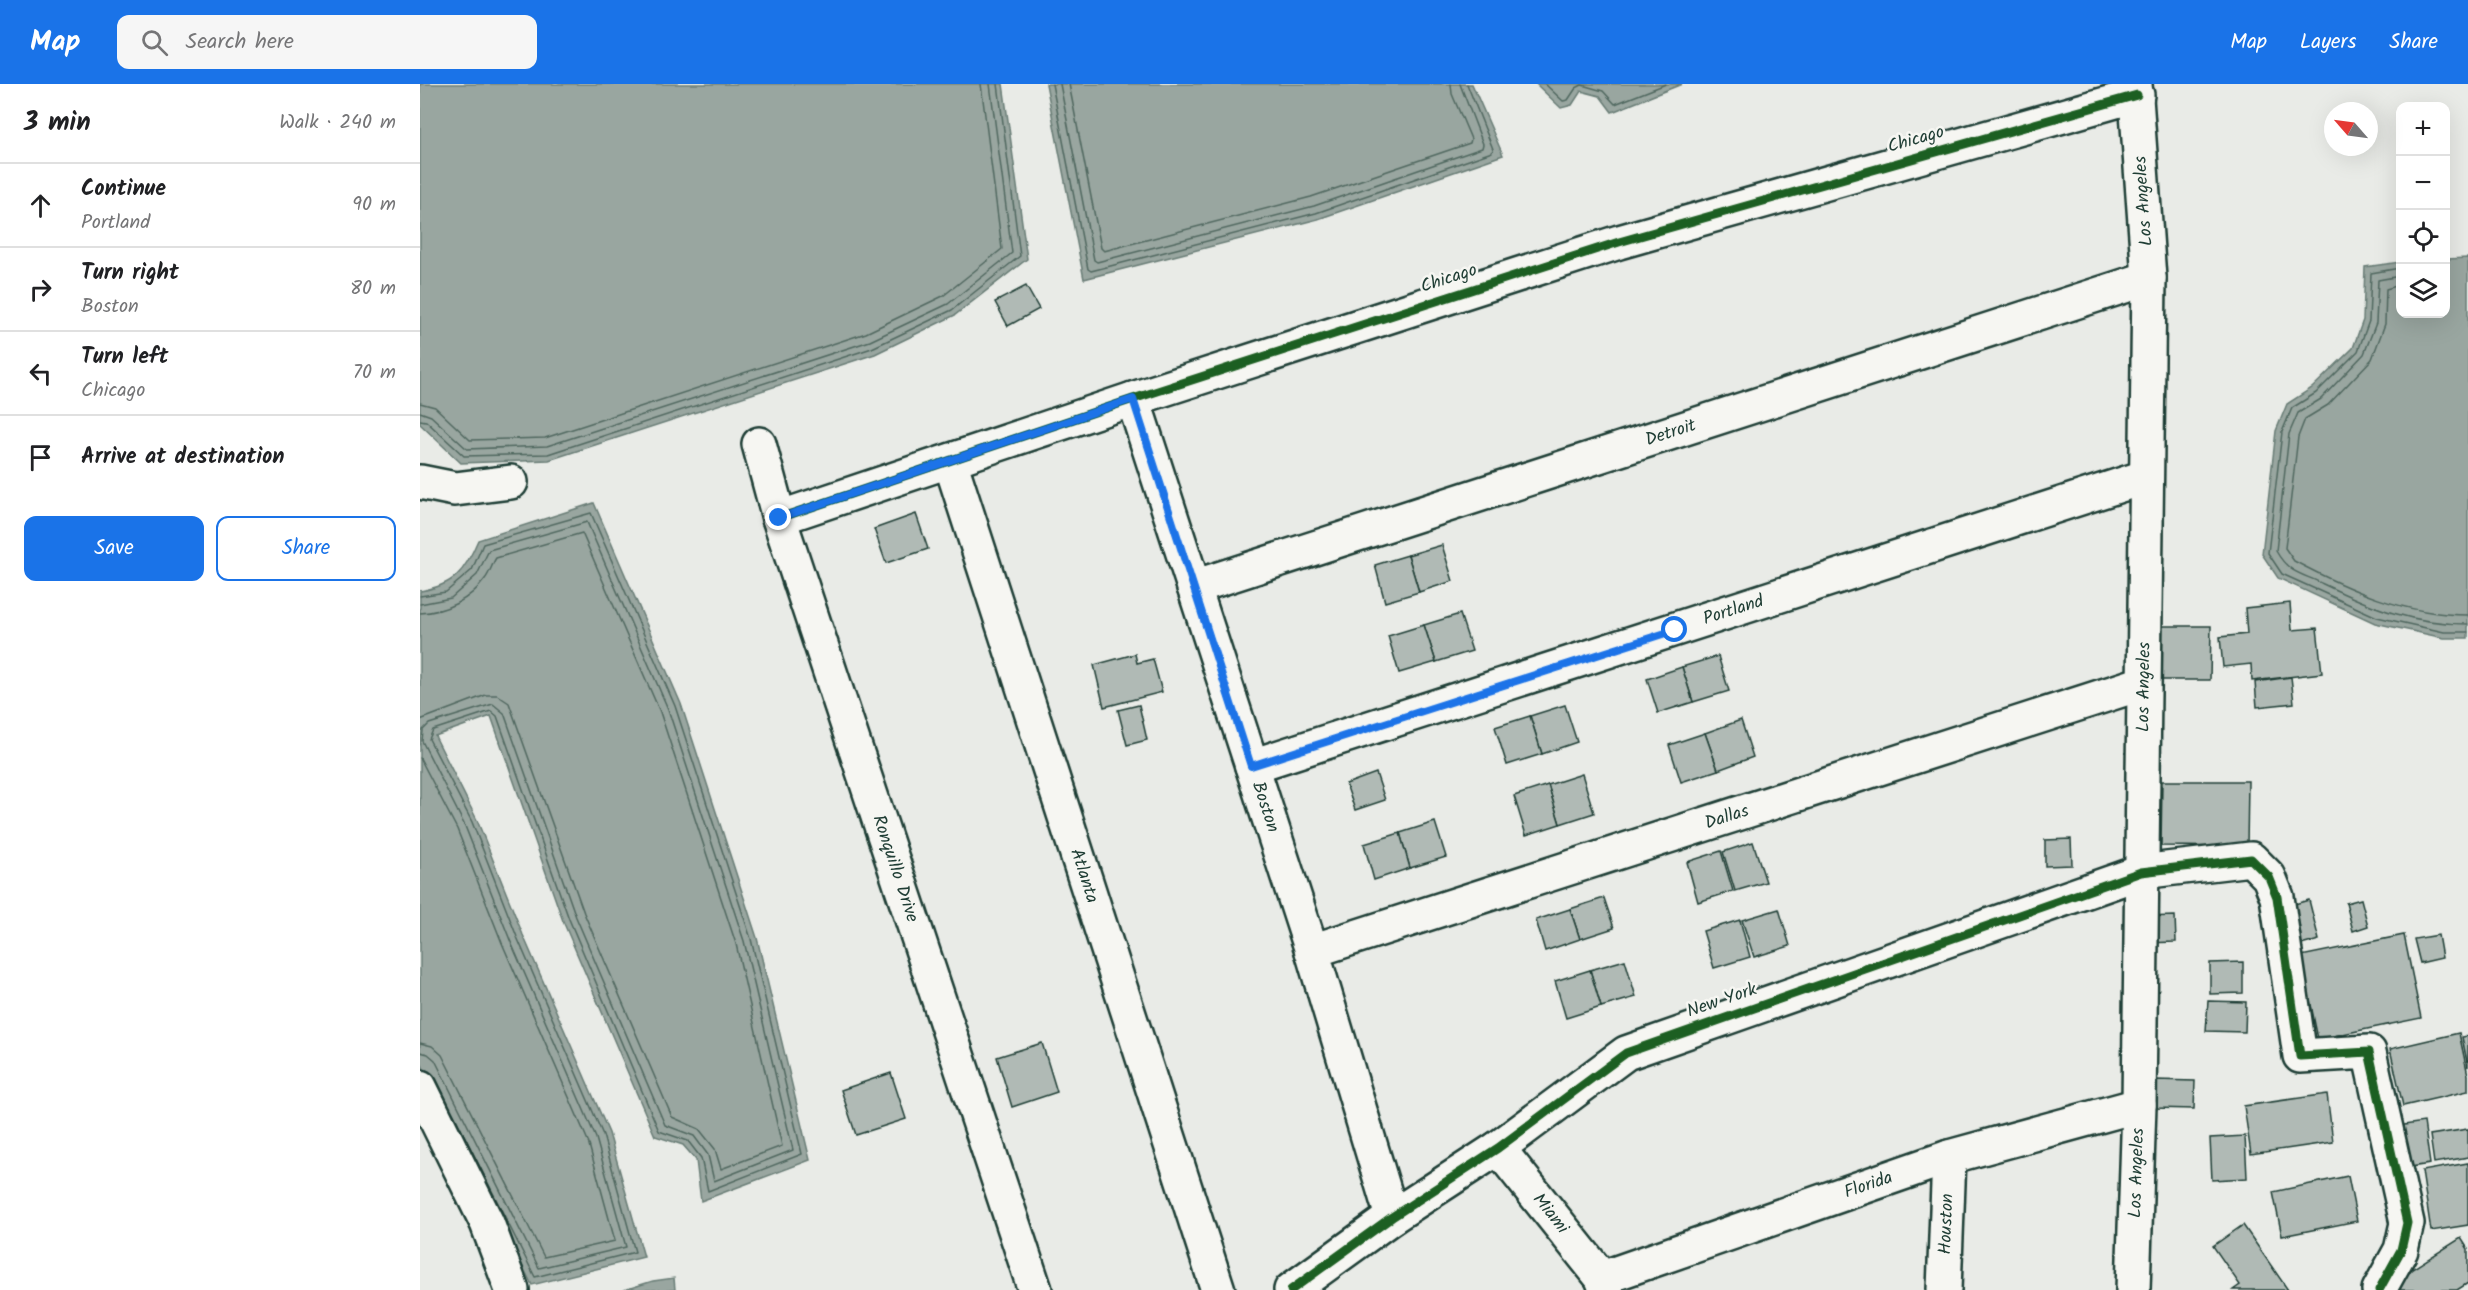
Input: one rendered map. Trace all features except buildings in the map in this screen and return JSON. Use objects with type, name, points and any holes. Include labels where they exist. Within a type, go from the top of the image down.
[{"type":"street","name":"Los Angeles","points":[[2133,1290],[2139,1105],[2149,278],[2136,89]]},
{"type":"street","name":"Chicago","points":[[779,518],[1133,399],[1619,242],[2136,89]]},
{"type":"street","name":"Detroit","points":[[1194,587],[2149,278]]},
{"type":"street","name":"Boston","points":[[1133,399],[1312,951],[1392,1217]]},
{"type":"street","name":"Ronquillo Drive","points":[[759,444],[779,518],[1035,1290]]},
{"type":"street","name":"Atlanta","points":[[950,461],[1218,1290]]},
{"type":"street","name":"Portland","points":[[1251,766],[2145,477]]},
{"type":"street","points":[[420,482],[455,489],[511,482]]},
{"type":"street","name":"Dallas","points":[[1312,951],[2143,684]]},
{"type":"street","name":"New York","points":[[1291,1290],[1392,1217],[1498,1148],[1626,1053],[2141,872],[2250,859],[2269,877],[2277,897],[2300,1056],[2368,1052],[2407,1223],[2401,1250],[2379,1290]]},
{"type":"street","points":[[420,1087],[487,1223],[512,1290]]},
{"type":"street","name":"Florida","points":[[1604,1284],[1949,1157],[2139,1105]]},
{"type":"street","name":"Miami","points":[[1498,1148],[1604,1284]]},
{"type":"street","name":"Houston","points":[[1944,1290],[1949,1157]]},
{"type":"water","points":[[420,84],[1003,84],[1027,259],[955,315],[875,354],[549,460],[461,463],[420,424]]},
{"type":"water","points":[[1046,84],[1472,84],[1503,155],[1318,219],[1084,279]]},
{"type":"water","points":[[1536,84],[1682,84],[1612,112],[1600,96],[1581,91],[1572,105],[1561,108]]},
{"type":"water","points":[[2468,258],[2468,638],[2444,638],[2375,623],[2278,578],[2262,554],[2276,431],[2287,404],[2312,388],[2353,348],[2363,320],[2365,267],[2396,263],[2396,318],[2450,318],[2450,259]]},
{"type":"water","points":[[594,503],[681,704],[757,938],[810,1160],[701,1201],[696,1160],[683,1145],[655,1136],[563,921],[491,716],[435,736],[477,820],[523,935],[609,1133],[644,1257],[532,1285],[420,1061],[420,591],[442,585],[457,575],[478,540]]},
{"type":"water","points":[[674,1278],[675,1290],[624,1290],[653,1281]]},
{"type":"cycle path","points":[[779,518],[1133,399],[1619,242],[2137,95]]},
{"type":"cycle path","points":[[1291,1290],[1392,1217],[1498,1148],[1626,1053],[2141,872],[2251,859],[2269,877],[2277,897],[2300,1056],[2369,1052],[2407,1223],[2401,1250],[2379,1290]]},
{"type":"route","points":[[779,518],[1133,399],[1251,766],[1675,630]]}]
